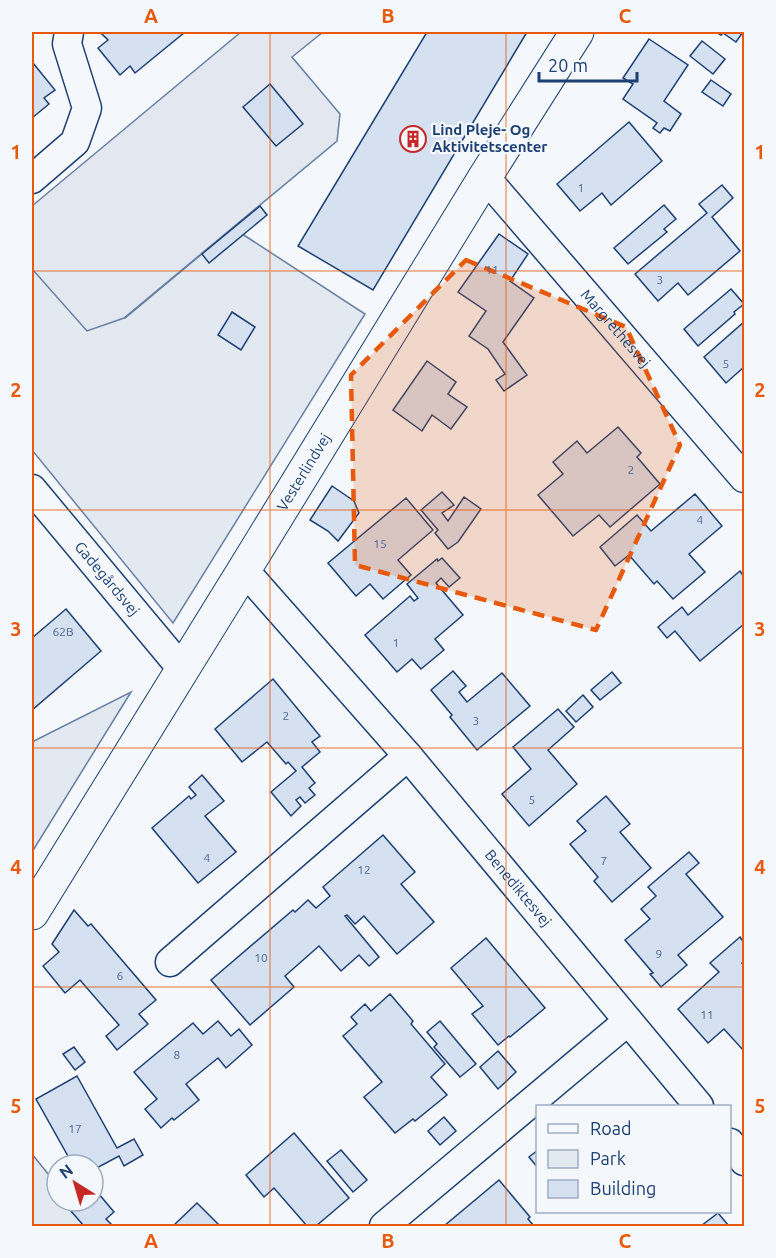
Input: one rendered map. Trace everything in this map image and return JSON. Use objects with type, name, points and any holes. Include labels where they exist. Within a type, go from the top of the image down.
[{"type":"street","points":[[32,179],[75,142],[87,108],[67,45],[69,32]]},
{"type":"street","name":"Vesterlindvej","points":[[32,913],[485,177],[577,32]]},
{"type":"street","name":"Margrethesvej","points":[[485,177],[744,478]]},
{"type":"street","name":"Gadegårdsvej","points":[[32,489],[183,670]]},
{"type":"street","name":"Benediktesvej","points":[[244,570],[408,756],[697,1105]]},
{"type":"street","points":[[170,962],[408,756]]},
{"type":"street","points":[[384,1227],[628,1021]]},
{"type":"street","points":[[731,1145],[744,1161]]},
{"type":"highlighted area","points":[[466,260],[626,327],[680,445],[596,630],[355,565],[351,375]]},
{"type":"green space","points":[[233,228],[365,314],[173,623],[32,450],[32,270],[125,318]]},
{"type":"green space","points":[[131,692],[32,852],[32,742]]},
{"type":"green space","points":[[32,1154],[45,1170],[45,1213],[80,1213],[91,1226],[32,1226]]},
{"type":"shaded area","points":[[241,32],[323,32],[292,57],[340,114],[337,141],[124,318],[87,331],[32,270],[32,206]]},
{"type":"building","points":[[105,32],[185,32],[135,73],[130,66],[120,75],[98,48],[108,40],[102,34]]},
{"type":"building","name":"Lind Pleje- Og Aktivitetscenter","points":[[427,32],[527,32],[373,290],[298,246]]},
{"type":"building","points":[[716,32],[743,32],[736,42],[723,33],[721,35]]},
{"type":"building","points":[[649,39],[688,65],[664,101],[681,114],[670,131],[664,128],[660,133],[653,128],[657,123],[623,99],[633,84],[623,78]]},
{"type":"building","points":[[702,41],[725,59],[713,74],[690,56]]},
{"type":"building","points":[[33,63],[55,90],[44,98],[49,104],[32,118]]},
{"type":"building","points":[[711,80],[731,94],[723,106],[702,92]]},
{"type":"building","points":[[270,84],[303,124],[276,146],[243,107]]},
{"type":"building","points":[[629,122],[662,161],[611,205],[602,193],[580,211],[557,184]]},
{"type":"building","points":[[722,185],[733,198],[712,217],[740,251],[688,295],[678,283],[658,301],[635,274],[707,213],[699,204]]},
{"type":"building","points":[[664,205],[676,219],[664,229],[667,232],[628,264],[614,248]]},
{"type":"building","points":[[260,206],[267,215],[209,263],[202,254]]},
{"type":"building","points":[[499,234],[528,254],[510,281],[534,298],[503,342],[527,375],[504,391],[496,380],[505,374],[488,349],[469,336],[486,311],[458,292]]},
{"type":"building","points":[[731,289],[744,304],[698,346],[684,329]]},
{"type":"building","points":[[232,312],[255,327],[241,350],[218,335]]},
{"type":"building","points":[[744,322],[744,367],[726,383],[704,357]]},
{"type":"building","points":[[427,361],[456,382],[448,394],[467,407],[451,429],[432,415],[422,431],[393,410]]},
{"type":"building","points":[[618,427],[641,453],[637,457],[660,484],[610,527],[599,515],[573,536],[538,495],[563,474],[553,462],[577,441],[587,453]]},
{"type":"building","points":[[332,486],[354,501],[359,513],[338,541],[328,531],[310,520]]},
{"type":"building","points":[[442,492],[454,505],[442,513],[448,521],[464,497],[481,509],[458,542],[448,549],[435,533],[438,530],[421,510]]},
{"type":"building","points":[[695,494],[722,526],[689,554],[705,572],[673,599],[657,581],[654,584],[629,555],[615,566],[600,547],[637,515],[651,531]]},
{"type":"building","points":[[406,498],[433,530],[398,560],[411,575],[383,599],[370,584],[356,596],[328,563]]},
{"type":"building","points":[[442,558],[460,578],[449,587],[441,578],[436,583],[463,615],[435,639],[444,650],[421,669],[412,659],[397,672],[365,635],[410,596],[414,601],[418,598],[407,584],[437,559],[438,561]]},
{"type":"building","points":[[740,571],[744,577],[744,624],[700,661],[675,631],[667,638],[658,627],[682,607],[688,615]]},
{"type":"building","points":[[66,609],[101,651],[32,710],[32,638]]},
{"type":"building","points":[[453,671],[466,686],[459,692],[467,702],[502,673],[530,706],[477,750],[431,690]]},
{"type":"building","points":[[612,672],[621,683],[600,700],[591,690]]},
{"type":"building","points":[[273,679],[320,736],[312,742],[320,752],[302,767],[315,783],[309,788],[315,795],[305,803],[300,797],[296,800],[301,806],[291,816],[271,792],[296,771],[288,762],[286,764],[267,742],[242,762],[215,729]]},
{"type":"building","points":[[583,695],[593,707],[576,722],[566,711]]},
{"type":"building","points":[[558,709],[574,727],[548,750],[577,784],[529,826],[502,794],[531,769],[513,747]]},
{"type":"building","points":[[202,775],[224,801],[205,816],[236,852],[198,883],[152,828],[189,796],[191,799],[196,795],[189,787]]},
{"type":"building","points":[[606,796],[630,824],[620,832],[651,868],[612,902],[594,881],[598,877],[570,844],[586,831],[577,821]]},
{"type":"building","points":[[383,835],[415,872],[401,884],[434,922],[397,954],[364,916],[355,924],[347,915],[345,916],[379,957],[369,966],[359,955],[341,971],[319,946],[285,976],[294,987],[250,1025],[211,980],[293,910],[295,912],[308,900],[316,908],[330,896],[323,887]]},
{"type":"building","points":[[689,852],[699,863],[686,874],[723,917],[678,955],[687,965],[661,987],[650,974],[653,973],[625,940],[650,919],[641,909],[656,896],[648,887]]},
{"type":"building","points":[[74,910],[88,926],[91,924],[156,1000],[139,1014],[148,1024],[117,1050],[106,1036],[119,1025],[80,980],[65,993],[43,966],[59,952],[52,944]]},
{"type":"building","points":[[740,937],[742,940],[744,938],[743,1050],[724,1029],[708,1043],[678,1009],[719,972],[710,963]]},
{"type":"building","points":[[486,938],[545,1008],[498,1045],[472,1014],[483,1006],[451,968]]},
{"type":"building","points":[[390,994],[413,1021],[411,1024],[445,1064],[431,1077],[447,1095],[415,1121],[413,1119],[395,1133],[364,1097],[382,1082],[343,1036],[357,1024],[351,1017],[365,1004],[371,1011]]},
{"type":"building","points":[[218,1021],[231,1036],[239,1029],[252,1045],[226,1068],[218,1058],[186,1084],[199,1100],[161,1128],[145,1109],[157,1099],[134,1072],[193,1023],[203,1034]]},
{"type":"building","points":[[440,1021],[476,1064],[460,1077],[434,1047],[437,1044],[427,1032]]},
{"type":"building","points":[[74,1047],[85,1062],[75,1070],[63,1054]]},
{"type":"building","points":[[498,1051],[516,1072],[498,1089],[480,1067]]},
{"type":"building","points":[[77,1076],[117,1148],[134,1139],[143,1155],[124,1166],[119,1156],[105,1164],[105,1153],[66,1153],[36,1099]]},
{"type":"building","points":[[444,1117],[456,1131],[440,1145],[428,1131]]},
{"type":"building","points":[[294,1133],[349,1198],[316,1226],[307,1226],[274,1188],[264,1197],[246,1175]]},
{"type":"building","points":[[341,1150],[367,1180],[353,1192],[327,1161]]},
{"type":"building","points":[[536,1152],[536,1166],[529,1157]]},
{"type":"building","points":[[499,1180],[530,1217],[528,1219],[534,1226],[444,1226]]},
{"type":"building","points":[[105,1201],[114,1212],[106,1219],[113,1226],[84,1226],[73,1213],[105,1213]]},
{"type":"building","points":[[197,1203],[220,1226],[173,1226]]},
{"type":"building","points":[[718,1213],[729,1226],[701,1226]]},
{"type":"place","name":"Lind Pleje- Og Aktivitetscenter","points":[[413,139]]}]
